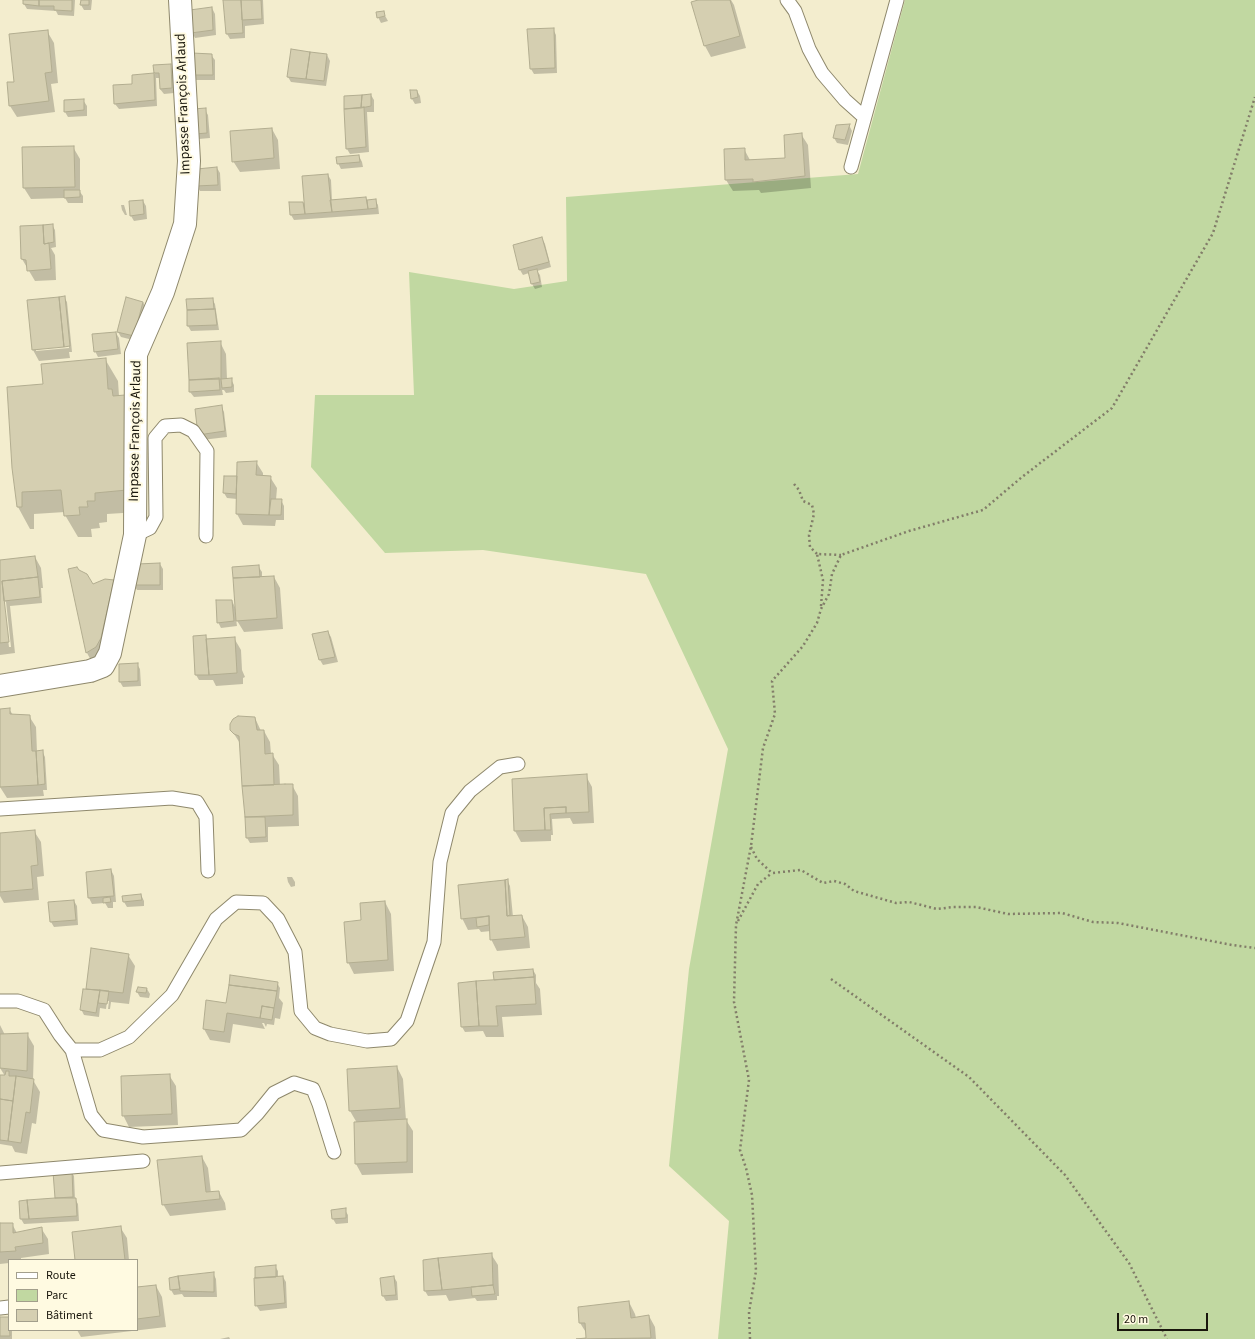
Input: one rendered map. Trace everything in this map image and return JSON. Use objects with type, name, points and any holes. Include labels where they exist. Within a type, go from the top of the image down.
[{"type":"street","name":"Impasse François Arlaud","points":[[0,686],[90,671],[103,666],[110,653],[134,535],[136,354],[163,292],[185,224],[189,160],[180,0]]},
{"type":"lane","points":[[788,0],[795,11],[809,49],[822,73],[845,100],[864,117]]},
{"type":"lane","points":[[851,167],[897,0]]},
{"type":"lane","points":[[134,535],[150,528],[156,517],[155,438],[165,426],[181,425],[193,431],[207,451],[206,536]]},
{"type":"lane","points":[[72,1050],[100,1050],[129,1037],[172,995],[216,919],[236,902],[263,903],[278,919],[295,952],[301,1011],[315,1028],[330,1034],[367,1041],[391,1039],[407,1021],[434,942],[440,862],[452,813],[470,791],[500,767],[518,764]]},
{"type":"lane","points":[[0,809],[172,798],[197,802],[206,817],[208,871]]},
{"type":"lane","points":[[0,1001],[18,1001],[44,1010],[60,1035],[72,1050],[91,1115],[103,1130],[143,1137],[241,1130],[257,1114],[274,1093],[294,1083],[313,1090],[334,1152]]},
{"type":"lane","points":[[0,1173],[143,1161]]},
{"type":"path","points":[[817,554],[841,555],[909,531],[983,510],[1112,408],[1213,233],[1255,97]]},
{"type":"path","points":[[750,1339],[749,1312],[756,1270],[752,1195],[740,1150],[749,1080],[734,1002],[736,925],[751,846],[763,748],[775,714],[772,681],[803,646],[817,623],[821,609],[823,580],[817,554],[810,548],[809,535],[814,514],[812,505],[803,502],[799,490],[794,484]]},
{"type":"path","points":[[821,609],[829,594],[832,574],[841,555]]},
{"type":"path","points":[[751,846],[757,859],[772,873]]},
{"type":"path","points":[[736,925],[758,884],[772,873],[800,870],[823,883],[834,882],[845,884],[854,891],[896,902],[909,902],[937,909],[976,907],[1008,914],[1062,913],[1093,922],[1118,923],[1225,944],[1255,948]]},
{"type":"path","points":[[831,979],[969,1077],[1065,1175],[1129,1264],[1167,1339]]},
{"type":"green space","points":[[905,0],[1255,0],[1255,1339],[718,1339],[729,1221],[669,1166],[689,969],[728,749],[646,574],[483,550],[385,553],[311,467],[315,395],[414,395],[409,272],[514,289],[567,281],[566,197],[858,174]]},
{"type":"building","points":[[23,0],[39,0],[39,6],[23,4]]},
{"type":"building","points":[[39,0],[72,0],[72,11],[54,10],[54,6],[39,6]]},
{"type":"building","points":[[81,0],[89,0],[89,5],[80,5]]},
{"type":"building","points":[[223,0],[241,0],[243,33],[226,34]]},
{"type":"building","points":[[241,0],[261,0],[262,19],[242,20]]},
{"type":"building","points":[[698,0],[730,0],[740,36],[704,46],[691,2]]},
{"type":"building","points":[[212,7],[213,30],[191,33],[190,10]]},
{"type":"building","points":[[384,11],[385,16],[377,18],[376,12]]},
{"type":"building","points":[[554,28],[555,68],[530,69],[527,29]]},
{"type":"building","points":[[48,30],[52,72],[45,73],[49,101],[9,106],[7,82],[14,82],[9,34]]},
{"type":"building","points":[[291,49],[310,52],[306,79],[287,77]]},
{"type":"building","points":[[310,52],[327,54],[324,81],[306,79]]},
{"type":"building","points":[[192,53],[212,54],[213,75],[191,75]]},
{"type":"building","points":[[171,64],[172,88],[160,89],[159,73],[154,73],[153,65]]},
{"type":"building","points":[[154,73],[155,100],[114,104],[113,85],[132,84],[132,75]]},
{"type":"building","points":[[410,90],[417,90],[418,97],[411,99]]},
{"type":"building","points":[[371,94],[371,106],[361,108],[362,95]]},
{"type":"building","points":[[362,95],[361,108],[344,109],[344,96]]},
{"type":"building","points":[[84,99],[84,110],[64,112],[64,100]]},
{"type":"building","points":[[364,107],[366,147],[346,149],[344,109]]},
{"type":"building","points":[[206,108],[207,133],[195,134],[193,109]]},
{"type":"building","points":[[850,124],[845,140],[833,138],[836,125]]},
{"type":"building","points":[[272,128],[274,158],[232,162],[230,131]]},
{"type":"building","points":[[802,133],[805,176],[753,182],[753,179],[725,180],[724,149],[745,148],[745,160],[785,158],[784,135]]},
{"type":"building","points":[[74,146],[75,187],[23,188],[22,147]]},
{"type":"building","points":[[359,155],[360,162],[337,164],[336,157]]},
{"type":"building","points":[[217,167],[218,185],[196,186],[197,169]]},
{"type":"building","points":[[328,174],[332,212],[305,214],[302,176]]},
{"type":"building","points":[[64,190],[80,190],[80,197],[64,198]]},
{"type":"building","points":[[366,197],[368,209],[332,212],[330,200]]},
{"type":"building","points":[[376,199],[377,208],[368,209],[367,200]]},
{"type":"building","points":[[143,200],[144,214],[130,216],[129,201]]},
{"type":"building","points":[[289,202],[303,202],[305,214],[290,215]]},
{"type":"building","points":[[53,224],[54,242],[44,244],[43,225]]},
{"type":"building","points":[[43,225],[44,244],[49,243],[51,269],[27,271],[26,260],[21,259],[20,226]]},
{"type":"building","points":[[542,237],[549,262],[519,270],[513,245]]},
{"type":"building","points":[[537,269],[540,282],[531,284],[528,271]]},
{"type":"building","points":[[65,296],[70,346],[64,347],[59,297]]},
{"type":"building","points":[[59,297],[64,347],[32,350],[27,300]]},
{"type":"building","points":[[126,297],[143,302],[134,336],[117,332]]},
{"type":"building","points":[[213,298],[214,309],[187,310],[186,299]]},
{"type":"building","points":[[215,309],[217,325],[187,326],[187,310]]},
{"type":"building","points":[[116,332],[118,349],[94,352],[92,334]]},
{"type":"building","points":[[221,341],[221,379],[189,380],[187,343]]},
{"type":"building","points":[[106,358],[108,389],[112,389],[113,396],[125,395],[127,490],[95,493],[95,501],[87,501],[88,507],[79,507],[80,515],[64,516],[61,490],[22,492],[22,507],[17,507],[12,468],[7,387],[43,384],[41,364]]},
{"type":"building","points":[[219,378],[220,390],[189,392],[189,380]]},
{"type":"building","points":[[232,378],[232,387],[222,388],[221,379]]},
{"type":"building","points":[[222,405],[225,431],[198,435],[195,409]]},
{"type":"building","points":[[257,461],[256,475],[271,476],[269,515],[236,514],[237,462]]},
{"type":"building","points":[[224,476],[237,476],[236,494],[223,493]]},
{"type":"building","points":[[271,499],[282,499],[281,515],[269,515]]},
{"type":"building","points":[[35,556],[38,577],[2,581],[9,642],[0,643],[0,560]]},
{"type":"building","points":[[160,563],[160,585],[133,585],[137,564]]},
{"type":"building","points":[[259,565],[260,577],[233,578],[232,567]]},
{"type":"building","points":[[77,567],[79,570],[87,574],[93,584],[105,579],[114,580],[101,638],[96,647],[86,653],[68,569]]},
{"type":"building","points":[[274,576],[277,618],[236,621],[233,578]]},
{"type":"building","points":[[38,577],[40,597],[4,601],[2,581]]},
{"type":"building","points":[[216,600],[232,600],[234,621],[217,623]]},
{"type":"building","points":[[328,631],[335,657],[319,660],[312,634]]},
{"type":"building","points":[[206,635],[209,675],[195,675],[193,636]]},
{"type":"building","points":[[235,637],[237,673],[209,675],[206,639]]},
{"type":"building","points":[[138,663],[138,681],[119,682],[119,664]]},
{"type":"building","points":[[10,708],[10,714],[30,715],[32,751],[36,751],[38,785],[0,787],[0,709]]},
{"type":"building","points":[[238,716],[255,717],[257,730],[264,730],[265,754],[273,753],[274,785],[242,786],[239,736],[230,730],[230,724],[233,719]]},
{"type":"building","points":[[43,750],[45,784],[38,785],[36,751]]},
{"type":"building","points":[[587,774],[589,812],[566,813],[566,807],[544,808],[545,830],[514,831],[512,779]]},
{"type":"building","points":[[293,784],[293,815],[245,817],[242,786]]},
{"type":"building","points":[[566,807],[566,813],[550,814],[551,830],[545,830],[544,808]]},
{"type":"building","points":[[245,817],[265,817],[266,837],[246,838]]},
{"type":"building","points":[[35,830],[38,865],[31,866],[33,889],[0,892],[0,833]]},
{"type":"building","points":[[111,869],[114,896],[88,898],[86,872]]},
{"type":"building","points":[[508,879],[510,915],[507,916],[505,880]]},
{"type":"building","points":[[505,880],[507,916],[522,915],[525,937],[490,940],[489,916],[461,919],[458,885]]},
{"type":"building","points":[[141,894],[142,900],[123,902],[122,896]]},
{"type":"building","points":[[110,897],[111,902],[103,903],[103,898]]},
{"type":"building","points":[[74,900],[76,920],[50,922],[48,902]]},
{"type":"building","points":[[385,901],[388,960],[347,963],[344,922],[361,920],[360,903]]},
{"type":"building","points":[[489,916],[489,925],[477,927],[476,918]]},
{"type":"building","points":[[91,948],[129,954],[123,993],[86,989]]},
{"type":"building","points":[[533,969],[534,977],[494,980],[493,972]]},
{"type":"building","points":[[230,975],[278,982],[277,991],[229,985]]},
{"type":"building","points":[[534,977],[536,1004],[496,1006],[498,1026],[479,1026],[476,981]]},
{"type":"building","points":[[476,981],[479,1026],[461,1027],[458,983]]},
{"type":"building","points":[[229,985],[277,991],[274,1008],[262,1006],[260,1018],[227,1013],[224,1032],[203,1029],[206,1000],[226,1003]]},
{"type":"building","points":[[138,987],[147,988],[146,993],[136,992]]},
{"type":"building","points":[[83,989],[100,990],[96,1013],[80,1010]]},
{"type":"building","points":[[100,990],[109,991],[107,1004],[98,1003]]},
{"type":"building","points":[[262,1006],[274,1008],[272,1020],[260,1018]]},
{"type":"building","points":[[28,1033],[27,1071],[0,1068],[0,1034]]},
{"type":"building","points":[[397,1066],[400,1108],[349,1111],[347,1069]]},
{"type":"building","points":[[6,1071],[9,1071],[9,1076],[16,1076],[13,1101],[0,1099],[0,1075],[5,1075]]},
{"type":"building","points":[[170,1074],[172,1114],[122,1116],[121,1076]]},
{"type":"building","points":[[16,1076],[34,1079],[30,1113],[26,1112],[21,1143],[8,1141]]},
{"type":"building","points":[[0,1099],[13,1101],[8,1141],[0,1140]]},
{"type":"building","points":[[407,1119],[407,1162],[355,1164],[354,1122]]},
{"type":"building","points":[[202,1156],[206,1192],[219,1191],[220,1199],[162,1205],[157,1160]]},
{"type":"building","points":[[72,1170],[73,1197],[55,1198],[53,1172]]},
{"type":"building","points":[[76,1198],[77,1216],[29,1219],[27,1200]]},
{"type":"building","points":[[27,1200],[29,1219],[20,1219],[19,1201]]},
{"type":"building","points":[[346,1208],[346,1218],[332,1219],[331,1210]]},
{"type":"building","points":[[0,1223],[13,1223],[13,1233],[42,1227],[43,1243],[15,1247],[16,1251],[0,1252]]},
{"type":"building","points":[[121,1226],[125,1259],[75,1259],[72,1232]]},
{"type":"building","points":[[492,1253],[493,1285],[442,1290],[438,1258]]},
{"type":"building","points":[[438,1258],[442,1290],[424,1291],[423,1260]]},
{"type":"building","points":[[276,1265],[276,1277],[255,1278],[255,1267]]},
{"type":"building","points":[[214,1272],[214,1292],[180,1291],[178,1276]]},
{"type":"building","points":[[178,1276],[180,1289],[170,1290],[169,1278]]},
{"type":"building","points":[[283,1276],[285,1303],[255,1306],[254,1278]]},
{"type":"building","points":[[394,1276],[396,1295],[382,1296],[380,1278]]},
{"type":"building","points":[[156,1285],[160,1316],[138,1319],[138,1287]]},
{"type":"building","points":[[493,1285],[495,1294],[472,1296],[471,1287]]},
{"type":"building","points":[[629,1301],[631,1318],[649,1315],[651,1338],[576,1339],[586,1338],[585,1323],[579,1323],[578,1307]]},
{"type":"building","points":[[0,1317],[8,1317],[8,1331],[10,1331],[10,1336],[0,1336]]}]
